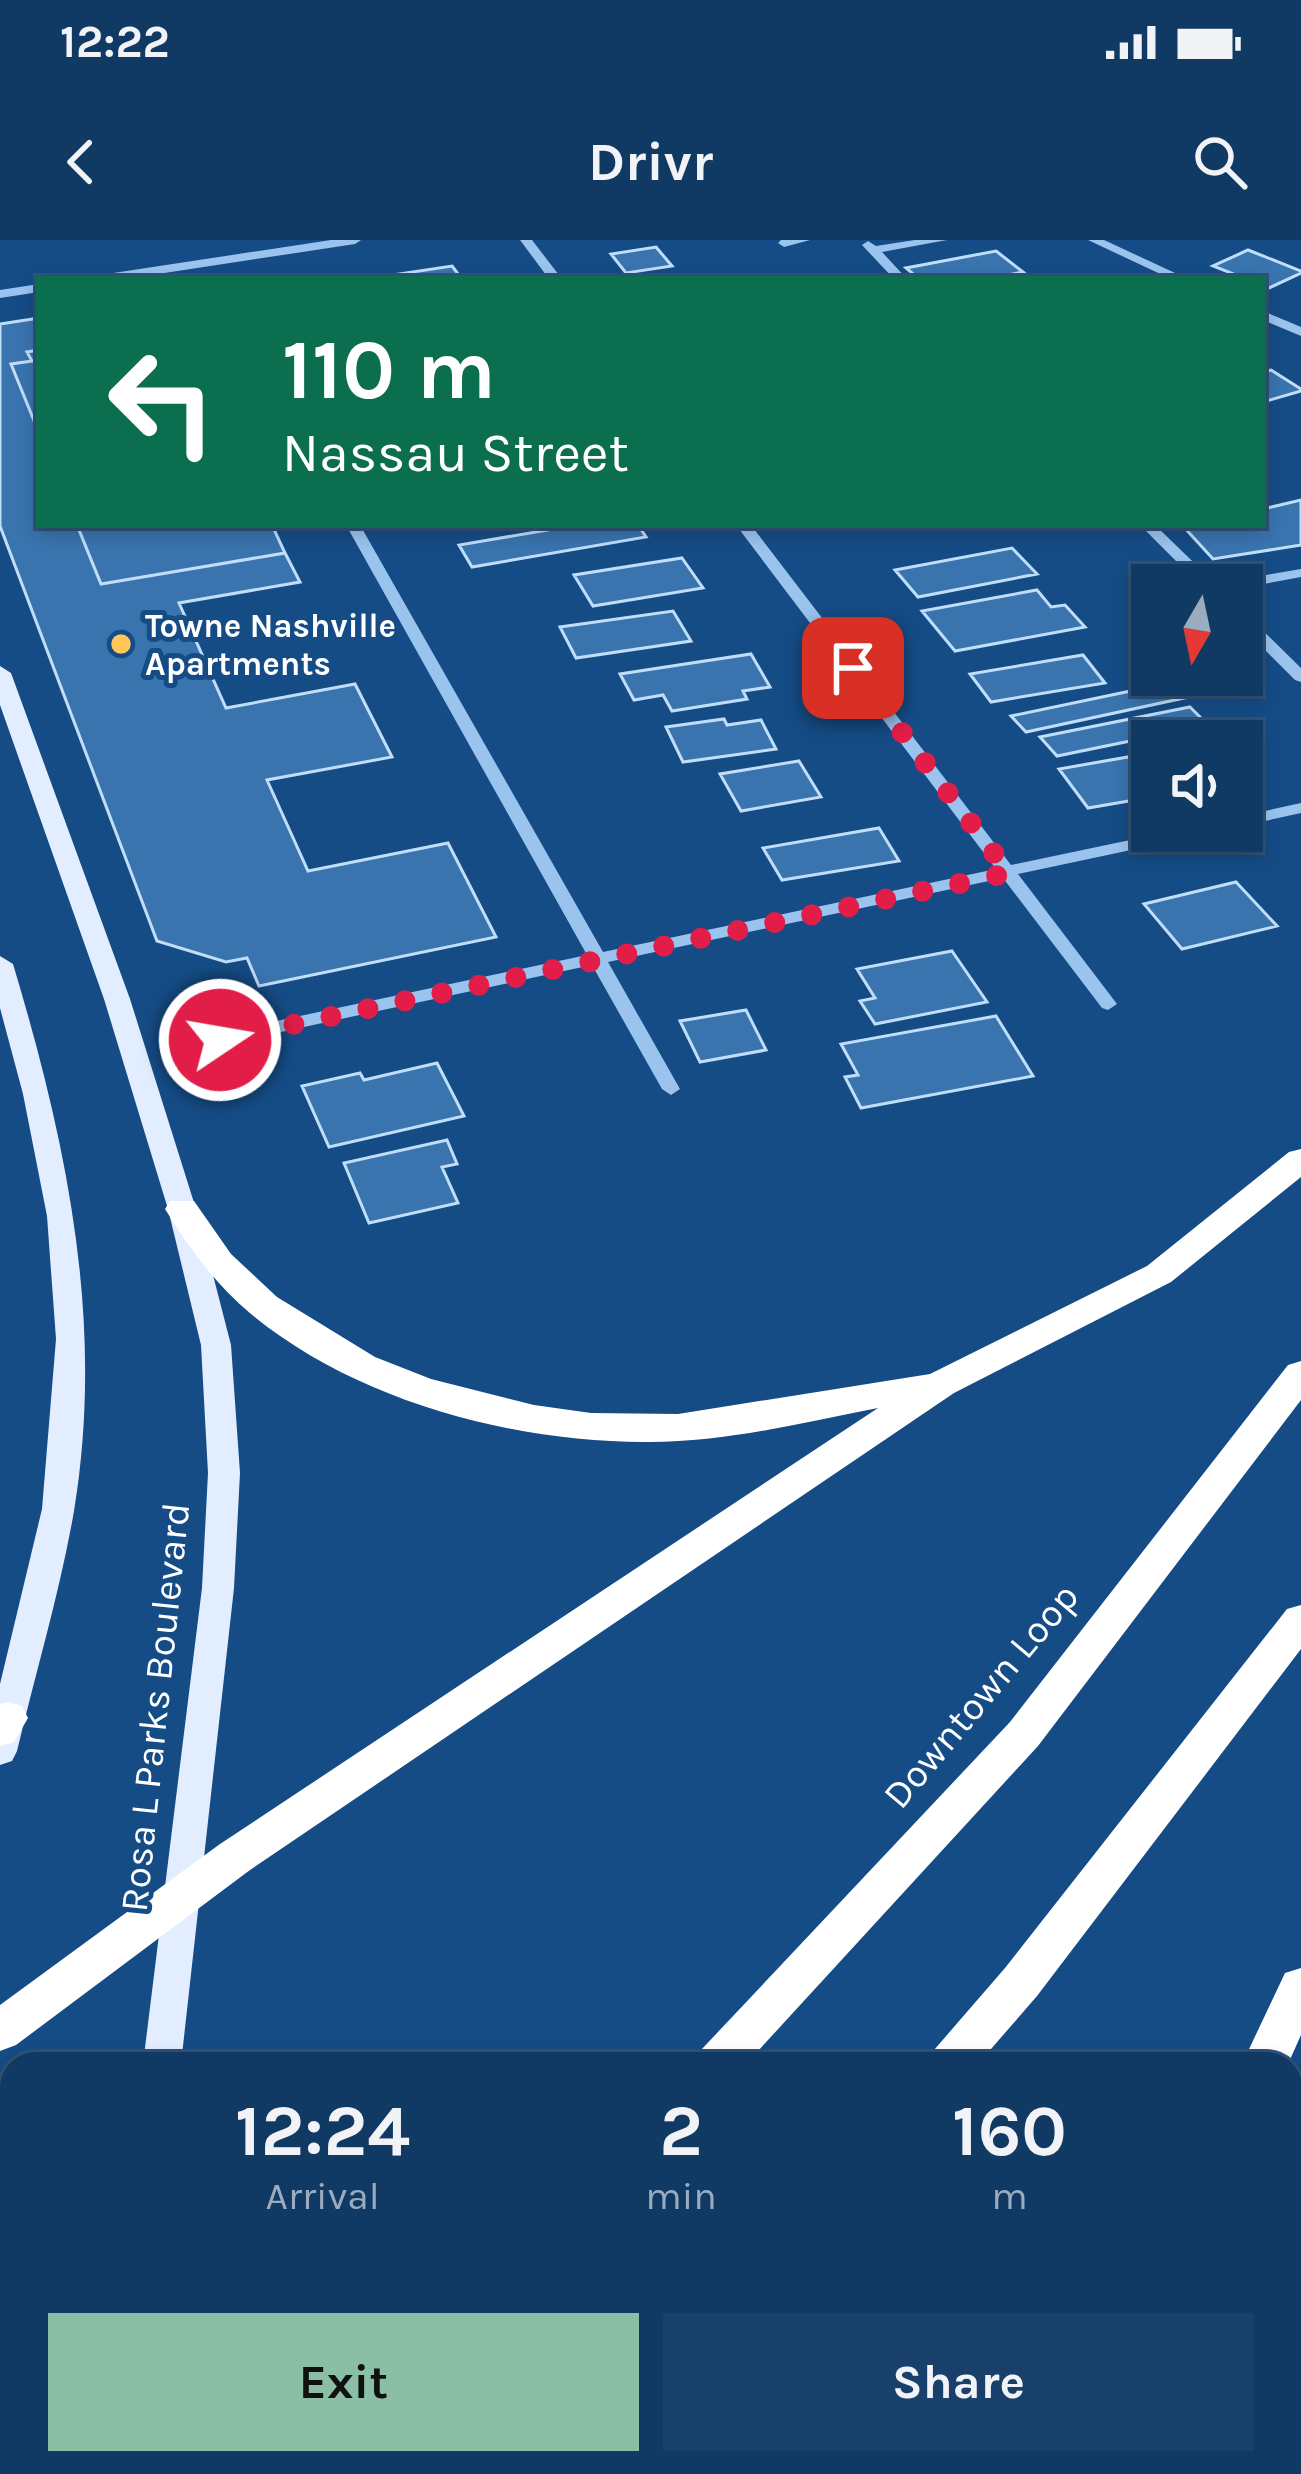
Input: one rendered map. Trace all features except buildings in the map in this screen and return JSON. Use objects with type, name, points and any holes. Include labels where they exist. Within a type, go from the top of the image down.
[{"type":"highway","points":[[0,2031],[178,1899],[941,1384],[1159,1274],[1301,1160]]},
{"type":"highway","points":[[182,1209],[225,1270],[309,1336],[400,1383],[489,1412],[569,1426],[649,1429],[941,1384]]},
{"type":"highway","name":"Downtown Loop","points":[[728,2052],[1024,1734],[1301,1375]]},
{"type":"highway","points":[[960,2052],[1021,1982],[1301,1620]]},
{"type":"highway","points":[[1271,2052],[1301,1987]]},
{"type":"main road","name":"Rosa L Parks Boulevard","points":[[0,673],[117,998],[182,1209],[217,1345],[224,1473],[206,1696],[163,2052]]},
{"type":"main road","points":[[0,964],[55,1159],[74,1333],[63,1479],[3,1733]]},
{"type":"street","points":[[159,275],[203,257],[355,240]]},
{"type":"street","points":[[526,240],[554,276]]},
{"type":"street","points":[[784,243],[804,240]]},
{"type":"street","points":[[868,245],[940,240]]},
{"type":"street","points":[[1094,240],[1175,276]]},
{"type":"street","points":[[868,245],[898,276]]},
{"type":"street","points":[[0,294],[36,288]]},
{"type":"street","points":[[1266,316],[1301,332]]},
{"type":"street","points":[[1282,323],[1301,316]]},
{"type":"street","points":[[355,528],[671,1089]]},
{"type":"street","points":[[745,528],[1108,1004]]},
{"type":"street","points":[[1150,528],[1187,564]]},
{"type":"street","points":[[1263,580],[1301,573]]},
{"type":"street","points":[[1263,639],[1301,676]]},
{"type":"street","points":[[1263,816],[1301,808]]},
{"type":"street","points":[[220,1040],[1131,846]]},
{"type":"place","name":"Towne Nashville Apartments","points":[[121,644]]},
{"type":"route","points":[[220,1040],[1009,873],[853,668]]}]
